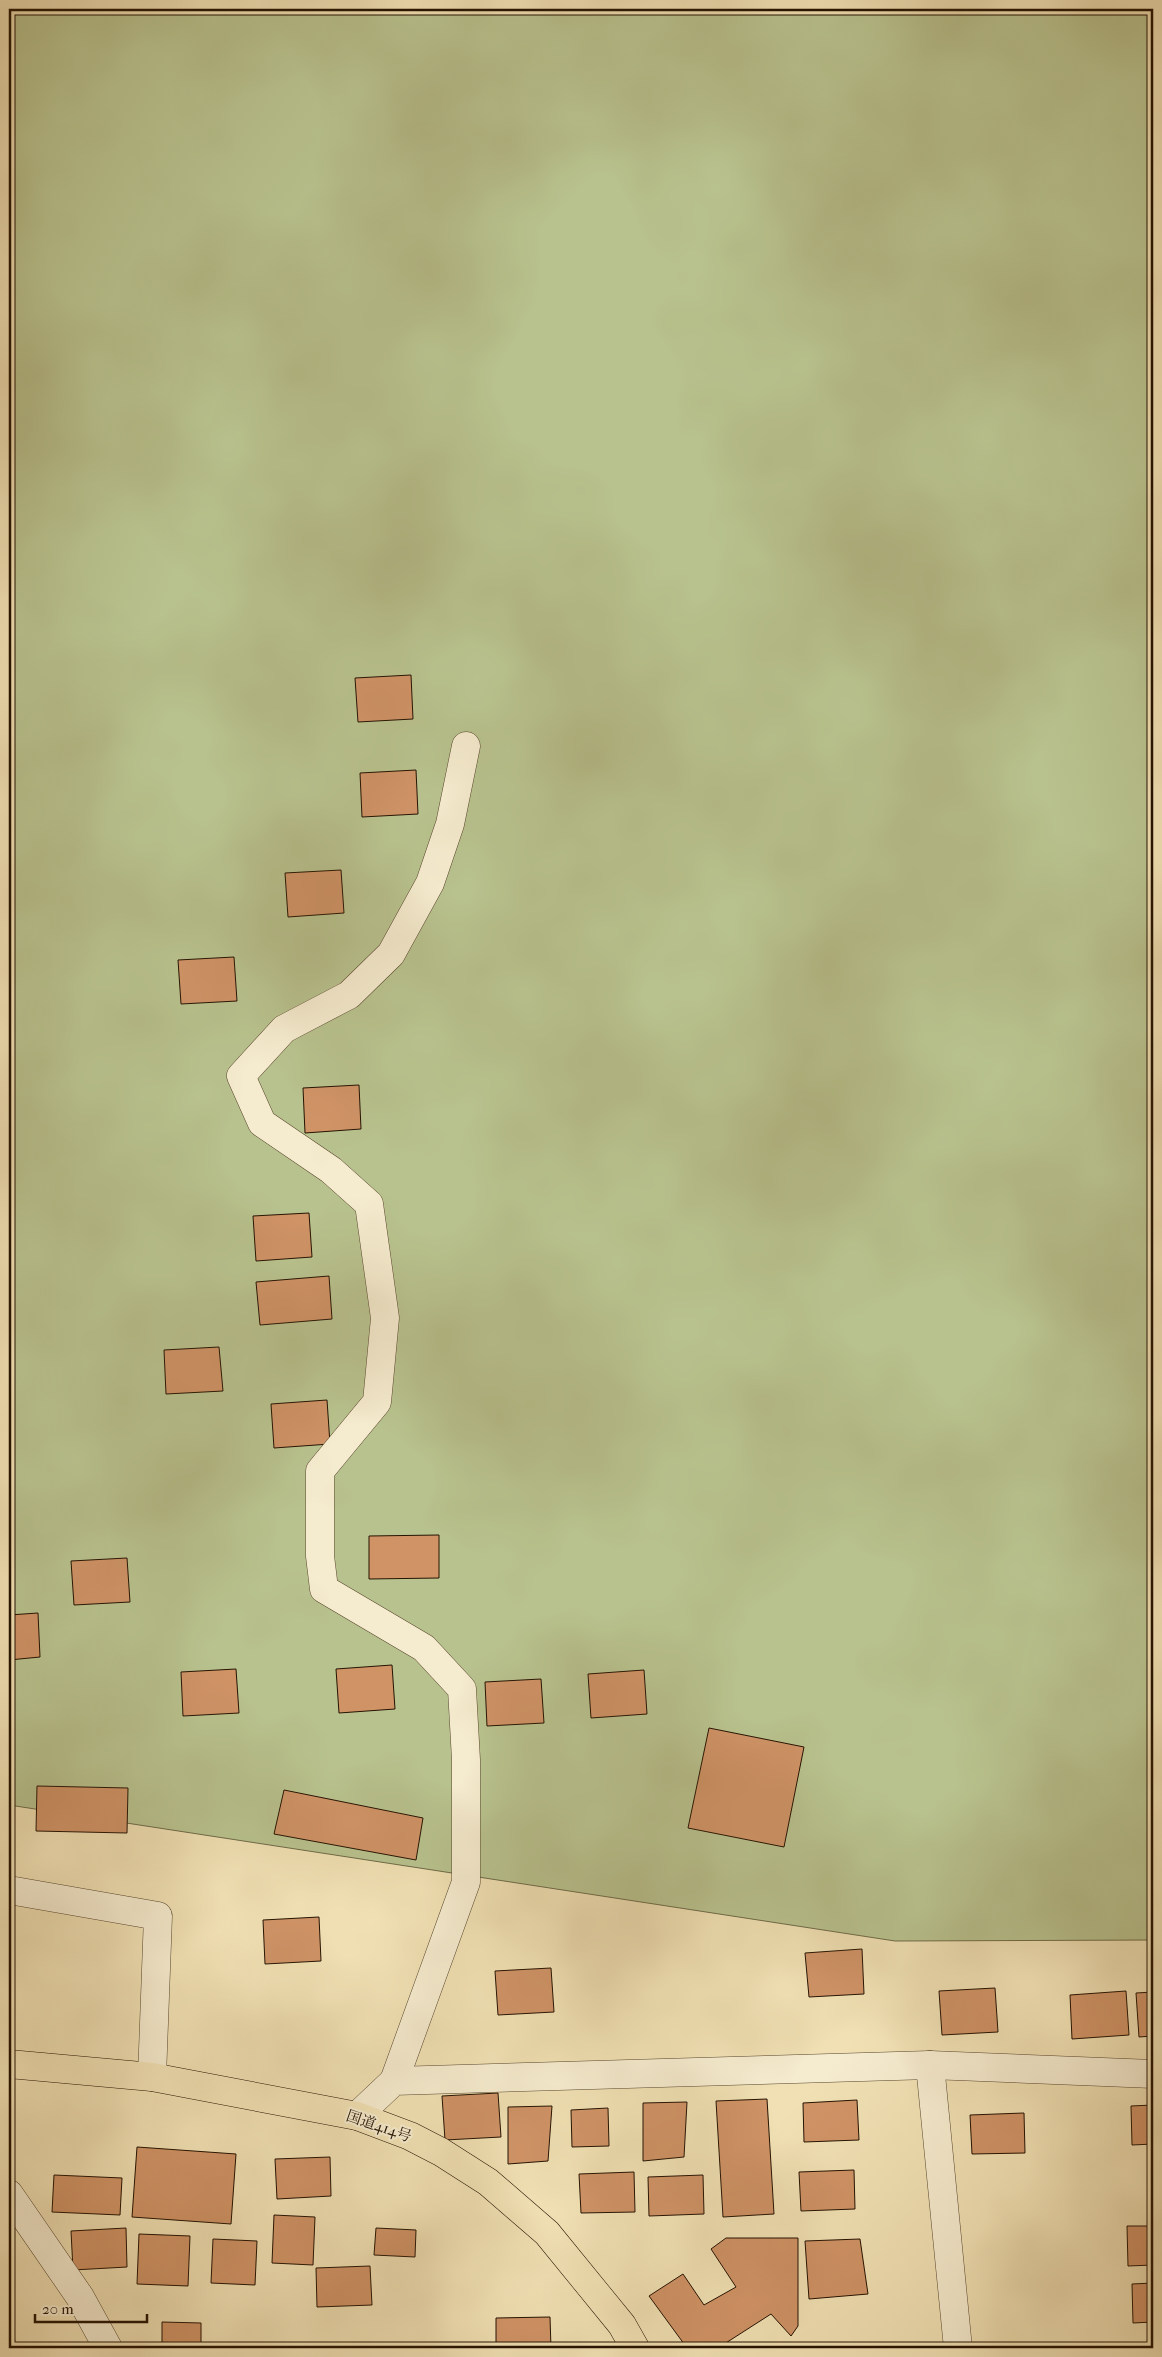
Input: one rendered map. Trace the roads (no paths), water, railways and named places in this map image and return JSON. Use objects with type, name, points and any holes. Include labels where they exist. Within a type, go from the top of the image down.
[{"type":"highway","name":"国道414号","points":[[9,2064],[152,2077],[357,2116],[418,2140],[488,2182],[547,2233],[622,2325],[635,2348]]},
{"type":"street","points":[[357,2116],[394,2081],[466,1882],[466,1760],[462,1689],[424,1648],[324,1589],[320,1556],[320,1471],[377,1402],[385,1318],[369,1204],[331,1170],[262,1123],[240,1076],[284,1029],[349,995],[391,954],[430,884],[450,824],[466,746]]},
{"type":"street","points":[[9,1890],[158,1916],[152,2077]]},
{"type":"street","points":[[394,2081],[930,2065],[1153,2074]]},
{"type":"street","points":[[930,2065],[958,2348]]},
{"type":"street","points":[[9,2194],[80,2297],[108,2348]]},
{"type":"railway","points":[[9,2334],[18,2348]]}]
